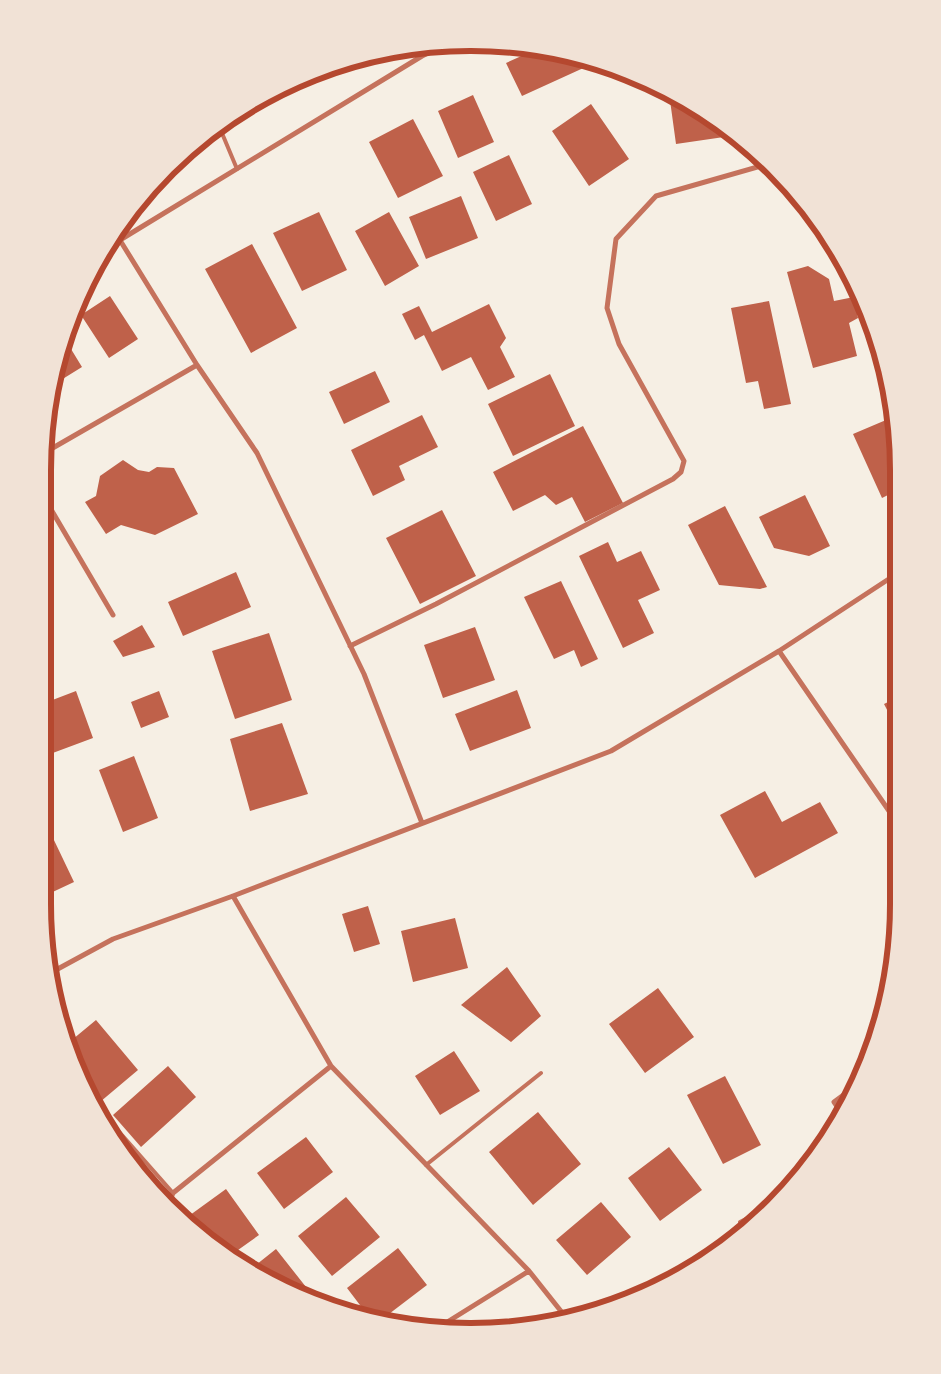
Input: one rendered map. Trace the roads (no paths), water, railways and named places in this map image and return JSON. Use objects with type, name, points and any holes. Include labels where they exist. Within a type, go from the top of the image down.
[{"type":"street","points":[[124,235],[426,54]]},
{"type":"street","points":[[350,646],[436,604],[673,479],[681,472],[684,461],[619,344],[607,308],[616,239],[656,196],[759,167]]},
{"type":"street","points":[[120,240],[197,365],[258,454],[364,674],[422,823]]},
{"type":"street","points":[[52,449],[197,365]]},
{"type":"street","points":[[51,509],[113,615]]},
{"type":"street","points":[[57,970],[114,939],[233,896],[611,751],[779,651],[890,579]]},
{"type":"street","points":[[779,651],[890,812]]},
{"type":"street","points":[[233,896],[331,1066],[529,1272],[562,1312]]},
{"type":"street","points":[[171,1197],[173,1193],[331,1066]]},
{"type":"street","points":[[837,1107],[834,1102],[844,1095]]},
{"type":"street","points":[[447,1322],[529,1272]]},
{"type":"lane","points":[[222,133],[237,169]]},
{"type":"lane","points":[[426,1165],[541,1073]]},
{"type":"lane","points":[[120,1133],[173,1193]]},
{"type":"lane","points":[[740,1222],[748,1218]]}]
